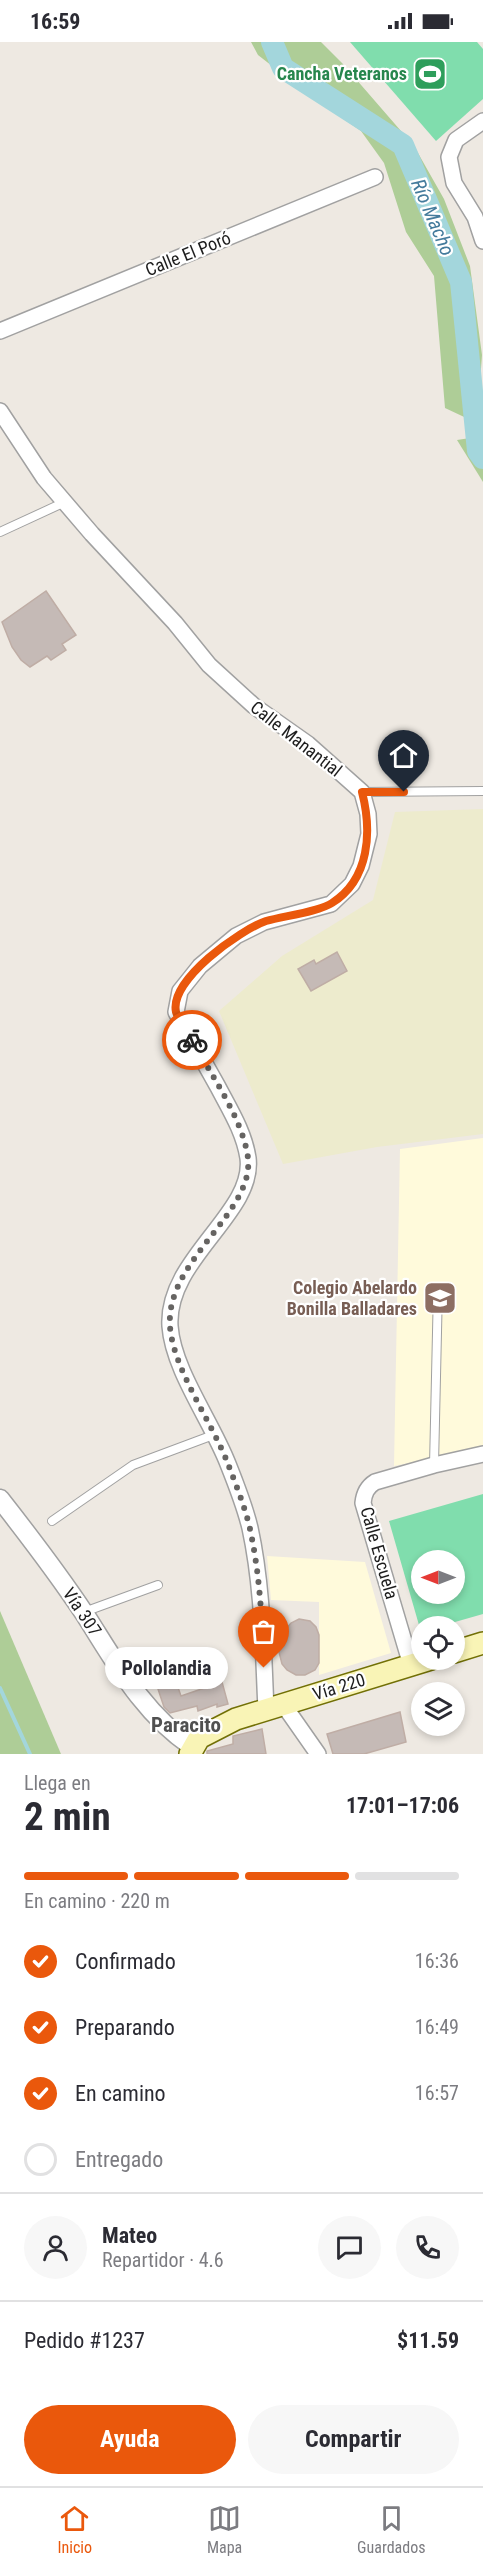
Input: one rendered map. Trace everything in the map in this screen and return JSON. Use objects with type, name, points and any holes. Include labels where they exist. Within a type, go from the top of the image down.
[{"type":"main road","points":[[465,1649],[483,1643]]},
{"type":"main road","name":"Vía 220","points":[[192,1750],[199,1738],[236,1719],[411,1665]]},
{"type":"street","points":[[483,121],[456,140],[449,165],[454,183],[475,217],[483,241]]},
{"type":"street","name":"Calle El Poró","points":[[0,331],[375,177]]},
{"type":"street","name":"Calle Manantial","points":[[1,414],[44,478],[175,623],[209,665],[254,706],[308,744],[362,792]]},
{"type":"street","points":[[318,1754],[274,1706],[249,1526],[216,1434],[179,1361],[170,1329],[170,1309],[175,1291],[194,1258],[239,1196],[248,1175],[248,1157],[241,1130],[176,1012],[180,991],[200,966],[236,936],[264,922],[331,904],[352,884],[361,866],[369,834],[368,814],[362,792]]},
{"type":"street","name":"Calle Escuela","points":[[411,1635],[363,1503],[364,1495],[369,1486],[375,1482],[434,1464],[483,1454]]},
{"type":"street","name":"Vía 307","points":[[0,1498],[83,1612],[129,1686],[157,1718],[192,1750]]},
{"type":"lane","points":[[0,532],[65,502]]},
{"type":"lane","points":[[362,792],[483,791]]},
{"type":"lane","points":[[434,1464],[438,1288]]},
{"type":"lane","points":[[52,1521],[134,1465],[216,1434]]},
{"type":"lane","points":[[83,1612],[158,1585]]},
{"type":"shaded area","points":[[483,809],[483,1134],[377,1147],[283,1164],[219,1011],[282,956],[373,900],[395,812]]},
{"type":"shaded area","name":"Colegio Abelardo Bonilla Balladares","points":[[483,1138],[483,1448],[394,1466],[400,1149]]},
{"type":"shaded area","points":[[267,1556],[365,1562],[391,1653],[319,1675],[319,1602],[271,1600]]},
{"type":"green space","points":[[251,42],[321,42],[414,146],[444,199],[470,266],[482,355],[477,423],[445,408],[434,276],[406,232],[384,163],[361,131],[313,98],[258,55]]},
{"type":"green space","name":"Cancha Veteranos","points":[[350,42],[477,42],[483,49],[483,99],[436,141]]},
{"type":"green space","points":[[483,436],[483,482],[457,440]]},
{"type":"green space","points":[[483,1494],[483,1614],[465,1619],[465,1616],[416,1616],[413,1604],[465,1604],[465,1550],[411,1550],[411,1597],[389,1521]]},
{"type":"green space","points":[[0,1611],[61,1754],[0,1754]]},
{"type":"building","points":[[46,591],[76,635],[62,644],[66,650],[51,660],[47,656],[30,667],[21,660],[12,647],[2,622]]},
{"type":"building","points":[[337,952],[347,971],[311,991],[298,969],[314,960],[316,964]]},
{"type":"building","points":[[299,1619],[310,1621],[316,1627],[319,1635],[319,1663],[315,1670],[305,1675],[296,1675],[287,1670],[282,1664],[279,1652],[284,1631],[291,1623]]},
{"type":"building","points":[[175,1679],[181,1696],[222,1682],[228,1704],[217,1707],[217,1704],[198,1711],[197,1706],[170,1713],[164,1707],[157,1686]]},
{"type":"building","points":[[400,1712],[406,1742],[364,1754],[333,1754],[327,1734]]},
{"type":"building","points":[[262,1729],[266,1754],[207,1754],[207,1751],[233,1744],[233,1736]]},
{"type":"waterway","name":"Río Macho","points":[[272,42],[283,68],[403,145],[461,282],[478,451],[483,458]]},
{"type":"waterway","points":[[0,1688],[30,1754]]},
{"type":"way so far","points":[[192,1040],[241,1130],[248,1157],[248,1175],[239,1196],[194,1258],[175,1291],[170,1309],[170,1329],[179,1361],[216,1434],[249,1526],[262,1608],[264,1668]]},
{"type":"place","name":"Cancha Veteranos","points":[[430,74]]},
{"type":"place","name":"Colegio Abelardo Bonilla Balladares","points":[[440,1298]]},
{"type":"place","name":"Pollolandia","points":[[264,1668]]},
{"type":"district","name":"Paracito","points":[[186,1725]]},
{"type":"route","points":[[192,1040],[176,1012],[177,1001],[180,991],[200,966],[236,936],[264,922],[331,904],[352,884],[366,851],[369,834],[368,814],[362,792],[404,792]]}]
